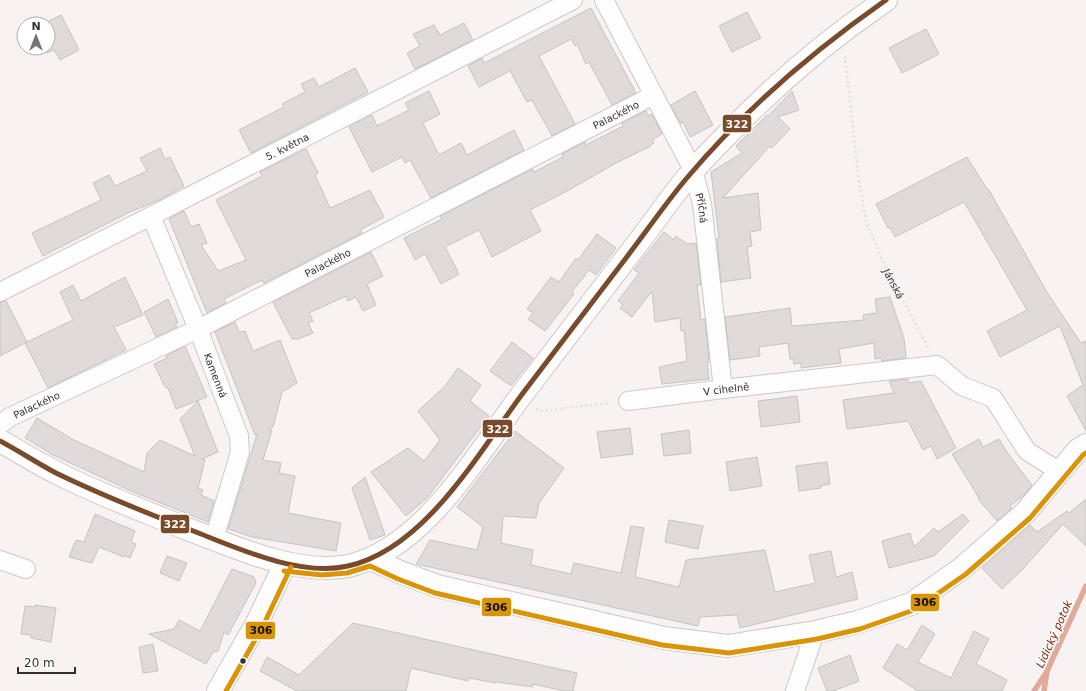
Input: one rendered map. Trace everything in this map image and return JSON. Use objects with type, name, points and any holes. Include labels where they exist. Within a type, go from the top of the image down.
[{"type":"street","name":"5. května","points":[[0,292],[574,0]]},
{"type":"street","name":"Příčná","points":[[604,0],[693,170],[702,204],[723,389]]},
{"type":"street","points":[[0,441],[60,475],[138,509],[214,539],[285,564],[321,568],[346,566],[371,559],[402,540],[432,512],[452,490],[518,400],[693,170],[744,116],[782,80],[842,32],[886,0]]},
{"type":"street","name":"Palackého","points":[[0,425],[10,417],[198,328],[654,95]]},
{"type":"street","name":"Kamenná","points":[[151,216],[198,328],[239,436],[240,452],[214,539]]},
{"type":"street","points":[[937,365],[962,386],[993,398],[1027,451],[1060,472]]},
{"type":"street","name":"V cihelně","points":[[628,401],[937,365]]},
{"type":"street","points":[[371,559],[437,586],[664,638],[728,646],[815,632],[858,622],[910,604],[961,569],[1025,513],[1078,450],[1086,445]]},
{"type":"street","points":[[0,560],[26,569]]},
{"type":"street","points":[[218,691],[257,623],[285,564]]},
{"type":"street","points":[[795,691],[815,632]]},
{"type":"path","name":"Jánská","points":[[842,32],[858,174],[866,221],[887,271],[937,365]]},
{"type":"path","points":[[518,400],[541,411],[628,401]]},
{"type":"building","points":[[591,8],[636,93],[612,105],[589,62],[586,64],[577,44],[575,46],[571,39],[539,56],[575,124],[552,136],[532,100],[527,102],[510,71],[479,87],[468,66],[482,58],[484,63]]},
{"type":"building","points":[[747,12],[761,38],[732,52],[719,26]]},
{"type":"building","points":[[61,15],[79,50],[60,60],[56,53],[56,18]]},
{"type":"building","points":[[464,23],[473,40],[415,69],[407,53],[420,46],[413,34],[434,25],[440,35]]},
{"type":"building","points":[[926,29],[939,54],[902,73],[889,48]]},
{"type":"building","points":[[355,68],[368,92],[251,153],[239,130],[284,107],[282,104],[305,92],[301,84],[314,78],[319,87]]},
{"type":"building","points":[[429,91],[440,114],[423,123],[439,155],[461,143],[467,155],[514,130],[524,150],[431,198],[410,160],[405,163],[402,157],[372,172],[349,127],[372,115],[377,126],[409,110],[405,103]]},
{"type":"building","points":[[695,91],[713,125],[690,137],[683,122],[681,124],[671,105]]},
{"type":"building","points":[[792,91],[799,110],[778,117],[790,129],[772,148],[770,146],[723,198],[758,193],[761,230],[750,232],[752,246],[747,247],[751,278],[721,282],[717,239],[719,238],[711,172],[742,153],[736,146]]},
{"type":"building","points":[[646,111],[648,116],[652,114],[662,134],[652,140],[654,143],[650,145],[651,146],[616,163],[530,210],[541,231],[492,257],[479,230],[445,247],[459,274],[441,284],[425,254],[415,260],[404,238],[442,219],[440,216],[533,169],[534,172],[563,157],[562,154],[585,142],[586,145],[623,126],[622,123]]},
{"type":"building","points":[[160,148],[165,159],[170,157],[184,186],[161,199],[128,213],[43,256],[32,233],[101,200],[93,183],[109,175],[115,186],[147,171],[140,158]]},
{"type":"building","points":[[306,149],[318,173],[315,175],[330,208],[370,190],[384,217],[360,230],[362,233],[264,283],[262,280],[224,299],[226,303],[207,313],[169,219],[184,211],[191,227],[199,224],[207,243],[201,245],[218,271],[246,260],[216,200],[262,176],[260,172]]},
{"type":"building","points":[[967,157],[989,190],[1048,294],[1081,343],[1086,341],[1086,431],[1067,396],[1083,385],[1060,326],[1000,357],[987,331],[1027,310],[964,202],[895,237],[890,227],[888,228],[876,204]]},
{"type":"building","points":[[664,232],[674,240],[676,236],[687,244],[696,243],[701,285],[697,285],[701,320],[705,319],[709,379],[662,384],[659,367],[687,361],[684,330],[681,331],[680,318],[655,322],[652,291],[632,317],[620,308],[623,305],[618,301],[639,273],[634,270]]},
{"type":"building","points":[[597,234],[616,248],[596,275],[589,270],[572,292],[574,294],[545,331],[528,319],[533,313],[527,309],[551,277],[559,282],[576,258],[578,260]]},
{"type":"building","points":[[371,252],[383,276],[367,284],[376,305],[363,311],[356,297],[348,301],[346,296],[309,313],[313,321],[308,323],[313,333],[298,339],[292,339],[273,302]]},
{"type":"building","points":[[125,277],[143,315],[114,327],[126,350],[48,388],[25,343],[73,320],[60,292],[73,285],[81,301]]},
{"type":"building","points":[[890,297],[904,338],[906,358],[882,361],[881,358],[875,359],[874,343],[839,349],[841,363],[801,368],[801,363],[794,364],[793,359],[790,359],[788,343],[759,347],[760,356],[730,360],[725,317],[790,308],[792,326],[864,320],[863,315],[877,313],[875,299]]},
{"type":"building","points":[[168,299],[178,323],[175,324],[177,327],[156,337],[144,312]]},
{"type":"building","points":[[6,301],[27,342],[0,356],[0,302]]},
{"type":"building","points":[[235,322],[239,332],[245,331],[253,351],[280,340],[297,383],[282,392],[273,427],[268,429],[272,430],[263,460],[281,463],[279,473],[295,476],[288,513],[341,523],[336,551],[252,537],[228,529],[257,434],[255,435],[215,332]]},
{"type":"building","points":[[512,342],[533,358],[511,386],[490,371]]},
{"type":"building","points":[[185,346],[207,397],[176,409],[168,388],[164,385],[154,364],[167,358],[166,356]]},
{"type":"building","points":[[458,368],[481,385],[470,401],[489,416],[428,497],[406,516],[371,472],[408,448],[424,461],[440,440],[418,411],[445,386]]},
{"type":"building","points":[[908,379],[908,383],[921,381],[956,448],[937,459],[931,446],[923,450],[908,421],[847,429],[843,400],[894,393],[889,381]]},
{"type":"building","points":[[797,396],[800,422],[761,427],[758,401]]},
{"type":"building","points":[[198,401],[218,452],[202,459],[205,460],[198,488],[203,490],[201,495],[214,501],[208,522],[131,491],[53,455],[25,438],[37,418],[74,440],[144,472],[147,453],[160,440],[195,456],[180,419]]},
{"type":"building","points":[[630,428],[633,454],[601,458],[597,432]]},
{"type":"building","points":[[689,430],[691,453],[664,456],[661,434]]},
{"type":"building","points":[[515,431],[564,468],[539,503],[536,518],[503,516],[501,543],[533,550],[531,565],[571,574],[574,563],[621,573],[631,526],[644,528],[635,577],[679,587],[686,560],[765,550],[775,592],[815,583],[809,555],[831,551],[836,577],[852,572],[858,599],[740,628],[737,615],[700,617],[698,626],[416,564],[430,540],[477,550],[483,527],[457,507]]},
{"type":"building","points":[[979,439],[983,447],[999,439],[1009,455],[1032,485],[1025,494],[1010,506],[1012,508],[997,521],[978,499],[979,498],[952,454]]},
{"type":"building","points":[[757,457],[762,486],[730,491],[726,462]]},
{"type":"building","points":[[827,462],[830,484],[820,486],[821,488],[799,491],[796,466]]},
{"type":"building","points":[[365,477],[385,535],[370,540],[352,488]]},
{"type":"building","points":[[1086,499],[1086,546],[1063,524],[1023,569],[1002,589],[982,568],[1030,525],[1037,532],[1067,511],[1069,513]]},
{"type":"building","points":[[95,514],[135,531],[131,542],[136,544],[130,558],[99,547],[92,563],[69,557],[76,540],[84,542]]},
{"type":"building","points":[[963,514],[969,521],[934,556],[889,568],[882,541],[910,533],[914,547],[934,528],[938,532]]},
{"type":"building","points":[[669,520],[703,526],[698,549],[665,542]]},
{"type":"building","points":[[167,556],[187,563],[179,581],[160,573]]},
{"type":"building","points":[[232,569],[254,577],[256,583],[228,635],[224,632],[218,651],[213,652],[206,664],[149,634],[174,629],[179,620],[200,631]]},
{"type":"building","points":[[35,605],[56,608],[51,642],[31,638],[31,635],[21,634],[25,606],[35,607]]},
{"type":"building","points":[[353,623],[577,673],[573,691],[564,691],[533,684],[533,687],[469,678],[468,681],[411,668],[406,691],[297,691],[260,671],[267,657],[299,675]]},
{"type":"building","points":[[922,625],[935,634],[918,662],[951,678],[974,631],[989,639],[976,664],[1007,680],[1002,691],[918,691],[883,668],[897,644],[907,650]]},
{"type":"building","points":[[153,644],[158,671],[143,673],[139,647]]},
{"type":"building","points":[[850,655],[859,681],[833,691],[827,691],[818,668]]},
{"type":"waterway","name":"Lidický potok","points":[[1044,691],[1047,671],[1086,586]]},
{"type":"waterway","points":[[1034,691],[1046,673]]},
{"type":"transit line","name":"322","points":[[0,441],[56,473],[90,489],[231,546],[270,560],[310,568],[330,568],[348,566],[376,556],[402,540],[426,519],[448,495],[469,469],[523,393],[671,198],[708,154],[731,129],[780,83],[832,40],[886,0]]},
{"type":"transit line","name":"306","points":[[284,571],[322,575],[347,573],[370,566],[398,579],[435,593],[662,645],[729,653],[817,639],[860,629],[914,610],[966,574],[1030,518],[1086,453]]},
{"type":"transit line","name":"306","points":[[226,691],[263,626],[291,567]]}]
